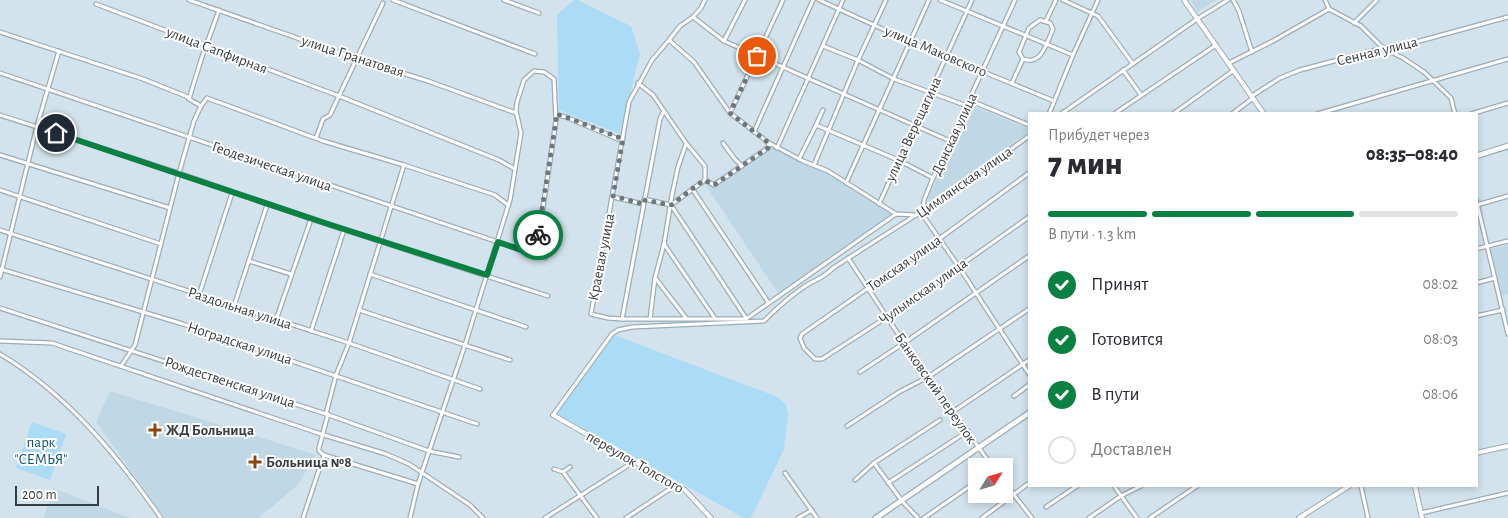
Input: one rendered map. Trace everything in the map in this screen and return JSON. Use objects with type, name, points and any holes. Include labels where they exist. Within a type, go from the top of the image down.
[{"type":"main road","points":[[1478,155],[1508,146]]},
{"type":"main road","points":[[876,518],[1028,414]]},
{"type":"street","name":"улица Гранатовая","points":[[189,0],[220,9],[357,59],[408,74],[517,113]]},
{"type":"street","points":[[393,0],[535,54]]},
{"type":"street","points":[[504,0],[539,13]]},
{"type":"street","name":"Краевая улица","points":[[622,319],[590,314],[629,102],[652,60],[680,26],[701,8],[705,0]]},
{"type":"street","points":[[724,41],[745,0]]},
{"type":"street","points":[[730,113],[783,0]]},
{"type":"street","points":[[754,132],[813,0]]},
{"type":"street","name":"улица Маковского","points":[[819,0],[911,42],[1054,101]]},
{"type":"street","points":[[777,148],[843,0]]},
{"type":"street","points":[[814,165],[858,60],[886,0]]},
{"type":"street","points":[[846,183],[929,0]]},
{"type":"street","points":[[940,0],[1073,55]]},
{"type":"street","name":"улица Верещагина","points":[[879,204],[972,0]]},
{"type":"street","name":"Донская улица","points":[[922,214],[924,200],[933,178],[1015,0]]},
{"type":"street","points":[[1046,21],[1056,0]]},
{"type":"street","points":[[1063,0],[1098,16],[1133,64]]},
{"type":"street","points":[[1051,112],[1073,55],[1098,0]]},
{"type":"street","points":[[1184,0],[1263,112]]},
{"type":"street","points":[[1063,112],[1197,19],[1228,0]]},
{"type":"street","points":[[1233,0],[1239,11],[1252,52]]},
{"type":"street","points":[[1325,0],[1329,9],[1365,29],[1383,48],[1419,69],[1432,80],[1451,98],[1454,112]]},
{"type":"street","points":[[1354,22],[1377,0]]},
{"type":"street","points":[[316,138],[322,119],[330,115],[383,2]]},
{"type":"street","name":"улица Сапфирная","points":[[96,4],[339,96],[499,160],[516,169]]},
{"type":"street","points":[[189,99],[220,9]]},
{"type":"street","points":[[1228,63],[1310,21],[1329,9]]},
{"type":"street","points":[[692,17],[724,41],[950,142]]},
{"type":"street","name":"Сенная улица","points":[[1234,112],[1273,82],[1290,74],[1383,48],[1508,17]]},
{"type":"street","points":[[1040,20],[1050,23],[1053,29],[1040,57],[1032,61],[1023,59],[1020,56],[1019,52],[1025,36],[1033,23],[1040,20]]},
{"type":"street","points":[[0,32],[144,79],[188,97],[201,106]]},
{"type":"street","points":[[669,40],[694,62],[730,113],[769,143],[799,159],[828,171],[896,214],[916,215]]},
{"type":"street","points":[[1117,112],[1216,45]]},
{"type":"street","points":[[823,46],[858,60],[894,79],[966,106]]},
{"type":"street","points":[[0,277],[36,126],[59,51]]},
{"type":"street","points":[[1012,83],[1023,59]]},
{"type":"street","points":[[1324,112],[1508,59]]},
{"type":"street","points":[[1123,70],[1141,95]]},
{"type":"street","points":[[1176,112],[1234,70]]},
{"type":"street","points":[[410,518],[418,484],[454,379],[508,206],[521,133],[517,102],[524,80],[534,71],[544,72],[554,79],[556,121],[542,214],[533,254]]},
{"type":"street","name":"Геодезическая улица","points":[[0,73],[545,258]]},
{"type":"street","points":[[613,196],[671,205],[704,180],[705,166],[686,143],[653,95],[638,83]]},
{"type":"street","points":[[121,366],[133,350],[188,138],[194,120],[207,98],[316,138],[495,195],[508,206]]},
{"type":"street","points":[[969,100],[1028,125]]},
{"type":"street","points":[[1478,112],[1508,103]]},
{"type":"street","points":[[799,159],[823,110]]},
{"type":"street","points":[[664,111],[660,119],[622,319],[746,319],[896,214]]},
{"type":"street","points":[[556,114],[623,139]]},
{"type":"street","points":[[0,115],[548,296]]},
{"type":"street","points":[[816,125],[898,160],[933,178]]},
{"type":"street","name":"Цимлянская улица","points":[[553,415],[607,339],[618,330],[632,327],[764,321],[779,305],[807,285],[826,276],[833,268],[848,258],[916,215],[922,214],[1028,137]]},
{"type":"street","points":[[650,319],[655,278],[664,244],[678,166],[686,143]]},
{"type":"street","points":[[723,143],[742,166]]},
{"type":"street","points":[[704,180],[714,185],[768,148],[769,143]]},
{"type":"street","points":[[0,155],[170,208]]},
{"type":"street","points":[[404,165],[349,343],[336,375],[324,435],[319,450],[324,455],[418,484]]},
{"type":"street","name":"Томская улица","points":[[815,359],[800,342],[802,334],[1028,174]]},
{"type":"street","points":[[0,190],[161,244]]},
{"type":"street","points":[[693,190],[768,302]]},
{"type":"street","points":[[200,296],[232,193]]},
{"type":"street","points":[[1478,205],[1508,196]]},
{"type":"street","points":[[234,306],[267,204]]},
{"type":"street","points":[[671,205],[746,319]]},
{"type":"street","points":[[1478,209],[1508,334]]},
{"type":"street","points":[[922,214],[959,266],[1028,373]]},
{"type":"street","name":"Чулымская улица","points":[[815,359],[822,359],[887,317],[1028,218]]},
{"type":"street","points":[[276,320],[311,219]]},
{"type":"street","name":"Раздольная улица","points":[[0,230],[349,343],[480,388]]},
{"type":"street","points":[[311,331],[344,230]]},
{"type":"street","points":[[1478,248],[1508,241]]},
{"type":"street","points":[[664,244],[715,318]]},
{"type":"street","points":[[860,372],[1028,257]]},
{"type":"street","name":"Банковский переулок","points":[[848,258],[904,343],[986,458]]},
{"type":"street","points":[[249,261],[291,274]]},
{"type":"street","name":"Ноградская улица","points":[[1,269],[183,324],[477,424]]},
{"type":"street","points":[[370,274],[526,327]]},
{"type":"street","points":[[655,278],[686,318]]},
{"type":"street","points":[[1478,282],[1496,278]]},
{"type":"street","name":"Рождественская улица","points":[[0,308],[327,414],[429,451],[459,456]]},
{"type":"street","points":[[359,310],[510,360]]},
{"type":"street","points":[[846,426],[899,392],[928,377],[1028,310]]},
{"type":"street","points":[[1478,316],[1503,310]]},
{"type":"street","points":[[0,341],[52,343],[324,435],[398,458],[470,505],[483,518]]},
{"type":"street","points":[[0,354],[36,378],[78,416],[119,462],[161,518]]},
{"type":"street","points":[[954,411],[1028,361]]},
{"type":"street","points":[[1014,396],[1028,386]]},
{"type":"street","name":"переулок Толстого","points":[[553,415],[685,490],[708,517]]},
{"type":"street","points":[[855,480],[874,463],[940,420]]},
{"type":"street","points":[[890,482],[968,431]]},
{"type":"street","points":[[1478,453],[1508,446]]},
{"type":"street","points":[[303,518],[324,455]]},
{"type":"street","points":[[545,518],[635,461]]},
{"type":"street","points":[[874,463],[918,518]]},
{"type":"street","points":[[563,472],[570,467]]},
{"type":"street","points":[[554,469],[563,472],[597,518]]},
{"type":"street","points":[[785,473],[817,518]]},
{"type":"street","points":[[1028,484],[1013,495],[1031,518]]},
{"type":"street","points":[[626,518],[676,485]]},
{"type":"street","points":[[1046,507],[1076,487]]},
{"type":"street","points":[[1115,487],[1137,518]]},
{"type":"street","points":[[1089,518],[1121,496],[1139,487]]},
{"type":"street","points":[[1150,518],[1196,487]]},
{"type":"street","points":[[1299,518],[1347,487]]},
{"type":"street","points":[[1361,487],[1368,518]]},
{"type":"street","points":[[1415,487],[1421,516],[1508,493]]},
{"type":"street","points":[[924,518],[968,488]]},
{"type":"street","points":[[982,518],[1002,503]]},
{"type":"street","points":[[798,518],[812,510]]},
{"type":"shaded area","points":[[1190,0],[1216,0],[1198,12]]},
{"type":"shaded area","points":[[971,105],[1028,129],[1028,133],[929,203],[927,200]]},
{"type":"shaded area","points":[[766,145],[809,165],[827,171],[893,214],[778,293],[706,186]]},
{"type":"shaded area","points":[[1508,245],[1508,294],[1502,296],[1490,249]]},
{"type":"shaded area","points":[[110,391],[316,455],[297,486],[258,518],[165,518],[96,422]]},
{"type":"shaded area","points":[[53,488],[130,518],[44,518]]},
{"type":"green space","points":[[574,0],[631,26],[640,54],[620,134],[559,110],[557,15]]},
{"type":"green space","points":[[614,335],[778,397],[786,405],[788,415],[784,449],[751,518],[744,518],[557,414]]},
{"type":"green space","name":"парк \"СЕМЬЯ\"","points":[[32,422],[66,434],[50,480],[16,468]]},
{"type":"way so far","points":[[538,235],[556,114],[588,125],[618,139],[623,139],[613,196],[643,204],[644,200],[671,205],[704,180],[714,185],[768,148],[769,143],[730,113],[757,56]]},
{"type":"place","name":"ЖД Больница","points":[[155,430]]},
{"type":"place","name":"Больница №8","points":[[255,462]]},
{"type":"route","points":[[56,133],[179,173],[232,193],[487,275],[498,242],[533,254],[538,235]]}]
